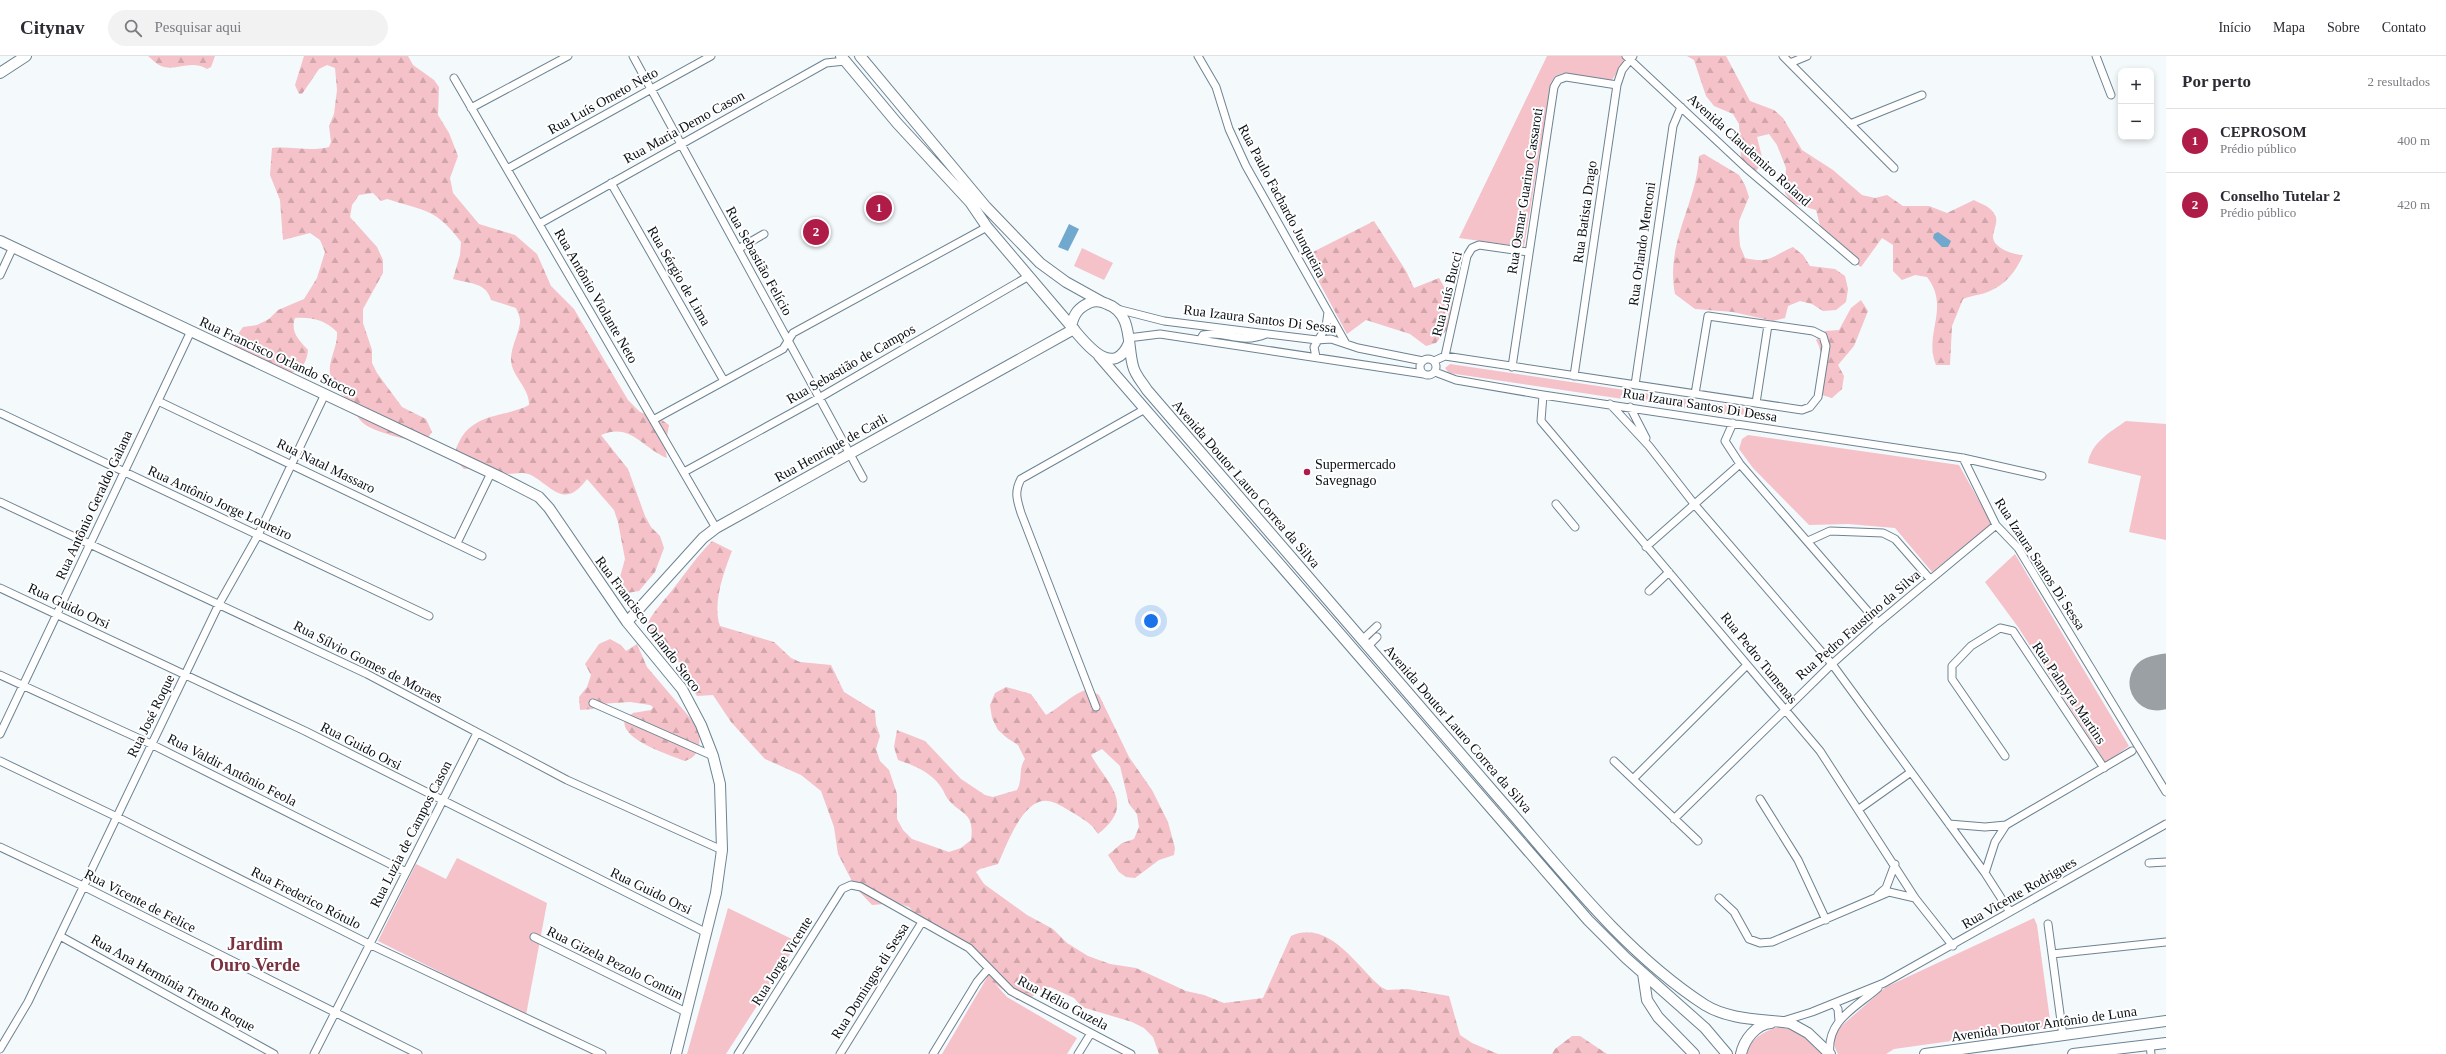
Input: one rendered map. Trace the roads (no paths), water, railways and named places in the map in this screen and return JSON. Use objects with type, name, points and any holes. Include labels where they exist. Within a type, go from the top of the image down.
[{"type":"main road","points":[[0,73],[26,56]]},
{"type":"main road","points":[[860,56],[986,207],[1040,263],[1066,282],[1117,309],[1125,321],[1128,341],[1122,355],[1116,359],[1108,359],[1099,356]]},
{"type":"main road","points":[[843,58],[898,123],[970,202],[987,227],[1072,328],[1099,356],[1588,920],[1643,973],[1705,1028],[1727,1054]]},
{"type":"main road","name":"Rua Francisco Orlando Stocco","points":[[0,241],[491,473],[542,500]]},
{"type":"main road","points":[[1072,328],[1078,309],[1093,301],[1102,302]]},
{"type":"main road","name":"Rua Henrique de Carli","points":[[627,622],[703,538],[716,528],[1072,328]]},
{"type":"main road","name":"Avenida Doutor Lauro Correa da Silva","points":[[1128,341],[1133,367],[1147,390],[1564,873],[1640,954],[1707,1006],[1726,1014],[1779,1022],[1799,1027],[1830,1054]]},
{"type":"main road","name":"Rua Francisco Orlando Stoco","points":[[542,500],[627,622],[682,689],[701,724],[714,756],[720,784],[722,850],[708,933],[676,1054]]},
{"type":"main road","points":[[1643,973],[1647,1000],[1658,1017],[1694,1054]]},
{"type":"main road","name":"Avenida Doutor Antônio de Luna","points":[[1925,1054],[2166,1021]]},
{"type":"main road","points":[[1740,1054],[1748,1037],[1757,1028],[1768,1023],[1779,1022]]},
{"type":"main road","points":[[2073,1054],[2151,1049],[2166,1043]]},
{"type":"street","points":[[471,108],[568,56]]},
{"type":"street","name":"Rua Sebastião Felício","points":[[632,56],[863,478]]},
{"type":"street","name":"Rua Luís Ometo Neto","points":[[507,170],[712,56]]},
{"type":"street","name":"Rua Paulo Fachardo Junqueira","points":[[1198,56],[1216,87],[1229,129],[1246,166],[1290,249],[1345,342]]},
{"type":"street","points":[[1783,56],[1894,168]]},
{"type":"street","points":[[1790,63],[1807,56]]},
{"type":"street","points":[[2096,56],[2111,95]]},
{"type":"street","name":"Rua Batista Drago","points":[[1574,376],[1617,85],[1622,70],[1630,57]]},
{"type":"street","name":"Avenida Claudemiro Roland","points":[[1630,57],[1681,108],[1746,168],[1855,262]]},
{"type":"street","name":"Rua Maria Demo Cason","points":[[539,224],[826,63],[843,58]]},
{"type":"street","name":"Rua Osmar Guarino Cassaroti","points":[[1512,367],[1528,252],[1554,87],[1558,80],[1566,77],[1617,85]]},
{"type":"street","name":"Rua Antônio Violante Neto","points":[[454,78],[716,528]]},
{"type":"street","points":[[1850,124],[1922,95]]},
{"type":"street","name":"Rua Orlando Menconi","points":[[1635,385],[1673,126],[1681,108]]},
{"type":"street","name":"Rua Sérgio de Lima","points":[[611,184],[724,381]]},
{"type":"street","points":[[653,420],[783,348],[793,333],[987,227]]},
{"type":"street","points":[[738,249],[764,234]]},
{"type":"street","name":"Rua Luís Bucci","points":[[1445,356],[1467,256],[1472,248],[1479,245],[1528,252]]},
{"type":"street","points":[[0,275],[13,247]]},
{"type":"street","name":"Rua Sebastião de Campos","points":[[684,472],[819,398],[1029,276]]},
{"type":"street","name":"Rua Izaura Santos Di Sessa","points":[[1117,309],[1164,321],[1317,340],[1331,339],[1345,342],[1358,348],[1423,361]]},
{"type":"street","points":[[1316,357],[1314,351],[1317,340],[1326,327],[1328,312]]},
{"type":"street","points":[[1695,394],[1708,316],[1768,325],[1756,403]]},
{"type":"street","name":"Rua Izaura Santos Di Dessa","points":[[1445,356],[1802,410],[1810,407],[1818,397],[1826,346],[1823,336],[1813,331],[1768,325]]},
{"type":"street","name":"Rua Antônio Geraldo Galana","points":[[0,734],[190,331]]},
{"type":"street","points":[[1200,340],[1203,335],[1210,334],[1248,339],[1266,333]]},
{"type":"street","name":"Rua Izaura Santos Di Sessa","points":[[1128,341],[1160,334],[1424,374]]},
{"type":"street","points":[[1434,361],[1436,364],[1435,372],[1428,376],[1424,374],[1420,368],[1423,361],[1430,359],[1434,361],[1445,356]]},
{"type":"street","name":"Rua Izaura Santos Di Dessa","points":[[1435,372],[1456,380],[1543,395],[1963,458]]},
{"type":"street","name":"Rua José Roque","points":[[0,1049],[28,1002],[219,604],[258,535],[325,394]]},
{"type":"street","name":"Rua Pedro Tumenas","points":[[1543,395],[1541,421],[1646,547],[1716,626],[1746,666],[1771,692],[1784,710],[1820,751],[1895,864],[1915,898],[1953,946]]},
{"type":"street","name":"Rua Natal Massaro","points":[[158,401],[482,556]]},
{"type":"street","points":[[1610,404],[1649,446],[1694,506],[1832,664],[1985,873],[2010,912]]},
{"type":"street","points":[[1630,407],[1649,446]]},
{"type":"street","points":[[1096,707],[1015,496],[1021,479],[1145,409]]},
{"type":"street","name":"Rua Antônio Jorge Loureiro","points":[[0,413],[429,616]]},
{"type":"street","points":[[1733,423],[1725,441],[1740,464],[1878,622]]},
{"type":"street","points":[[1963,458],[2042,476]]},
{"type":"street","name":"Rua Izaura Santos Di Sessa","points":[[1963,458],[1996,525],[2018,548],[2166,792]]},
{"type":"street","points":[[1646,547],[1740,464]]},
{"type":"street","points":[[457,543],[491,473]]},
{"type":"street","name":"Rua Sílvio Gomes de Moraes","points":[[0,502],[367,674],[566,780],[722,850]]},
{"type":"street","points":[[1556,504],[1575,527]]},
{"type":"street","name":"Rua Pedro Faustino da Silva","points":[[1674,819],[1784,710],[1878,622],[1996,525]]},
{"type":"street","points":[[1808,541],[1830,531],[1883,533],[1895,538],[1930,579]]},
{"type":"street","points":[[1649,591],[1669,572]]},
{"type":"street","name":"Rua Guido Orsi","points":[[0,588],[305,731],[708,933]]},
{"type":"street","points":[[1365,643],[1377,626]]},
{"type":"street","name":"Rua Palmyra Martins","points":[[2005,756],[1952,679],[1952,666],[1972,646],[1990,632],[2000,628],[2013,631],[2104,768]]},
{"type":"street","points":[[1365,643],[1377,637]]},
{"type":"street","points":[[1633,779],[1746,666]]},
{"type":"street","name":"Rua Valdir Antônio Feola","points":[[0,675],[151,744],[406,872]]},
{"type":"street","points":[[593,703],[714,756]]},
{"type":"street","name":"Rua Luzia de Campos Cason","points":[[314,1054],[477,733]]},
{"type":"street","points":[[1949,824],[1985,827],[2006,825],[2132,751]]},
{"type":"street","name":"Rua Frederico Rótulo","points":[[0,761],[117,817],[369,944],[602,1054]]},
{"type":"street","points":[[1614,761],[1698,841]]},
{"type":"street","points":[[1859,809],[1911,772]]},
{"type":"street","points":[[1760,799],[1798,860],[1826,920]]},
{"type":"street","name":"Rua Vicente Rodrigues","points":[[1779,1022],[1834,1004],[1884,983],[1953,946],[2166,824]]},
{"type":"street","points":[[1985,873],[1995,842],[2006,825]]},
{"type":"street","name":"Rua Vicente de Felice","points":[[0,847],[83,886],[334,1014],[418,1054]]},
{"type":"street","points":[[2149,864],[2166,862]]},
{"type":"street","points":[[1875,897],[1886,888],[1895,864]]},
{"type":"street","name":"Rua Hélio Guzela","points":[[851,885],[861,887],[969,948],[988,970],[1011,991],[1131,1054]]},
{"type":"street","name":"Rua Jorge Vicente","points":[[738,1054],[842,889],[851,885]]},
{"type":"street","points":[[1720,898],[1734,912],[1749,939],[1760,943],[1772,942],[1889,892],[1915,898]]},
{"type":"street","name":"Rua Domingos di Sessa","points":[[840,1054],[922,922]]},
{"type":"street","points":[[2048,924],[2063,1036]]},
{"type":"street","name":"Rua Ana Hermínia Trento Roque","points":[[60,936],[274,1054]]},
{"type":"street","name":"Rua Gizela Pezolo Contim","points":[[534,937],[686,1012]]},
{"type":"street","points":[[2052,954],[2166,942]]},
{"type":"street","points":[[933,1054],[977,982],[988,970]]},
{"type":"street","name":"Rua Vicente Rodrigues","points":[[1830,1054],[1829,1041],[1832,1030],[1839,1021],[1884,983]]},
{"type":"street","points":[[1834,1004],[1838,1009],[1839,1021]]},
{"type":"street","points":[[1078,1054],[1091,1033]]},
{"type":"water","points":[[1069,224],[1079,229],[1068,251],[1058,247]]},
{"type":"water","points":[[1938,232],[1951,241],[1948,247],[1942,247],[1933,238],[1934,234]]},
{"type":"place","name":"CEPROSOM","points":[[879,208]]},
{"type":"place","name":"Conselho Tutelar 2","points":[[816,232]]},
{"type":"place","name":"Supermercado Savegnago","points":[[1307,472]]},
{"type":"district","name":"Jardim Ouro Verde","points":[[255,954]]}]
